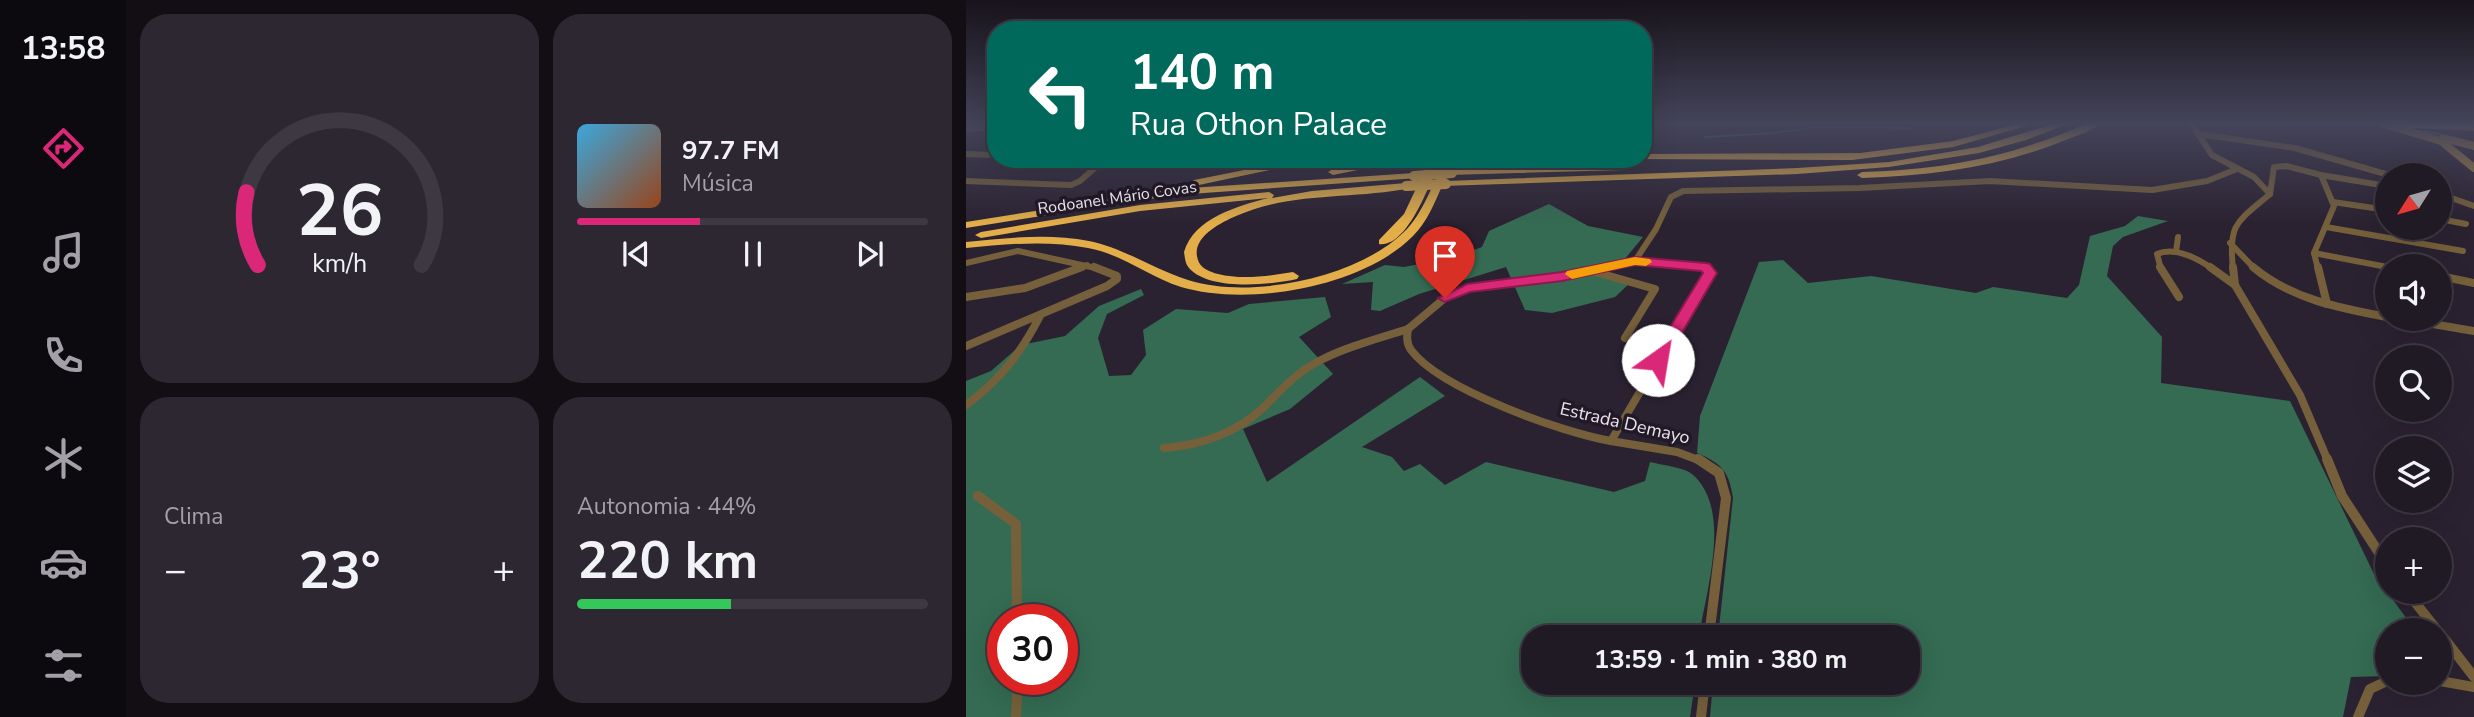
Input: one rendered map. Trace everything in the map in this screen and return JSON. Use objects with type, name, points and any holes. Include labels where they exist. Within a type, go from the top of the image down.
[{"type":"highway","points":[[1652,157],[1763,156]]},
{"type":"highway","name":"Rodoanel Mário Covas","points":[[1652,167],[1859,156]]},
{"type":"highway","name":"Rodoanel Mário Covas","points":[[966,239],[1140,208],[1227,198],[1446,184],[1831,168],[1898,164],[1945,156]]},
{"type":"highway","points":[[1539,180],[1883,175],[1953,168],[2008,156]]},
{"type":"highway","points":[[1023,214],[1057,205],[1180,186],[1271,168]]},
{"type":"highway","points":[[1180,186],[1359,168]]},
{"type":"highway","points":[[1374,188],[1283,199],[1236,212],[1213,224],[1197,237],[1191,248],[1192,263],[1211,276],[1248,280],[1298,275],[1352,259],[1382,244],[1404,225],[1412,214],[1431,168]]},
{"type":"highway","points":[[966,245],[1042,239],[1088,244],[1119,252],[1167,276],[1201,288],[1238,291],[1278,288],[1348,269],[1395,245],[1418,224],[1447,168]]},
{"type":"highway","name":"Rodoanel Mário Covas","points":[[966,225],[1023,214],[1188,191],[1452,173],[1608,168]]},
{"type":"street","points":[[2215,156],[2260,181],[2270,194]]},
{"type":"street","points":[[2330,156],[2375,171]]},
{"type":"street","points":[[2375,184],[2286,166],[2274,167],[2270,194],[2237,222],[2230,243],[2235,285],[2300,395],[2342,496],[2375,547]]},
{"type":"street","points":[[966,181],[1071,185],[1095,168]]},
{"type":"street","points":[[1635,261],[1656,229],[1671,197],[1683,191],[1840,189],[1991,181],[2045,182],[2142,192],[2196,186],[2236,169]]},
{"type":"street","points":[[2320,175],[2333,202],[2331,216],[2314,253],[2327,304]]},
{"type":"street","points":[[2452,198],[2474,206]]},
{"type":"street","points":[[2333,202],[2375,208]]},
{"type":"street","points":[[2452,221],[2466,224]]},
{"type":"street","points":[[2326,227],[2463,251]]},
{"type":"street","points":[[2176,252],[2178,237]]},
{"type":"street","points":[[2230,243],[2242,259],[2260,275],[2288,290],[2327,304],[2375,314]]},
{"type":"street","points":[[966,263],[1018,251],[1087,265],[1113,273],[1117,279],[1040,316],[966,346]]},
{"type":"street","points":[[2179,298],[2161,270],[2157,254],[2163,251],[2176,252],[2207,265],[2235,285]]},
{"type":"street","points":[[2314,253],[2375,265]]},
{"type":"street","points":[[1164,448],[1201,444],[1229,433],[1256,415],[1287,383],[1311,366],[1408,329],[1420,316],[1445,298],[1467,288],[1591,271],[1635,261],[1706,267],[1710,273],[1611,441]]},
{"type":"street","points":[[966,297],[1025,288],[1087,265]]},
{"type":"street","points":[[1591,271],[1655,289],[1625,338]]},
{"type":"street","points":[[2452,278],[2474,283]]},
{"type":"street","points":[[966,405],[994,385],[1021,354],[1040,316]]},
{"type":"street","points":[[2452,327],[2474,331]]},
{"type":"street","name":"Estrada Demayo","points":[[1408,329],[1407,340],[1411,351],[1451,380],[1546,423],[1611,441],[1695,457],[1713,467],[1724,481],[1726,498],[1710,625]]},
{"type":"street","points":[[978,496],[1016,524],[1017,604]]},
{"type":"street","points":[[2417,604],[2428,618]]},
{"type":"street","points":[[2452,649],[2474,677]]},
{"type":"street","points":[[2452,683],[2474,687]]},
{"type":"street","points":[[2358,717],[2368,690],[2375,684]]},
{"type":"street","points":[[1016,717],[1017,695]]},
{"type":"street","points":[[1701,717],[1704,695]]},
{"type":"green space","points":[[1549,204],[1588,226],[1643,237],[1624,260],[1596,269],[1630,283],[1615,297],[1552,313],[1525,310],[1506,267],[1419,294],[1380,311],[1371,310],[1373,282],[1342,284],[1385,265],[1404,267],[1455,257],[1482,247],[1489,231]]},
{"type":"green space","points":[[2138,216],[2168,221],[2123,237],[2113,246],[2107,276],[2162,337],[2161,383],[2290,401],[2375,575],[2375,604],[2396,604],[2406,618],[2375,618],[2375,676],[2351,677],[2343,717],[1710,717],[1712,695],[1920,695],[1920,625],[1719,625],[1733,498],[1727,475],[1719,465],[1697,453],[1700,416],[1759,262],[1783,260],[1808,283],[1871,276],[1976,293],[1993,287],[2067,298],[2079,285],[2090,236],[2125,226]]},
{"type":"green space","points":[[1141,289],[1144,295],[1107,314],[1098,338],[1109,376],[1131,375],[1146,355],[1143,330],[1176,309],[1228,313],[1249,304],[1325,297],[1331,317],[1299,337],[1333,374],[1290,409],[1243,429],[1267,482],[1420,377],[1445,396],[1362,447],[1392,457],[1404,471],[1420,464],[1445,485],[1486,462],[1614,492],[1645,481],[1650,462],[1692,474],[1704,489],[1711,508],[1714,529],[1711,574],[1701,625],[1521,625],[1521,695],[1693,695],[1690,717],[966,717],[966,381],[991,371],[1021,345],[1065,336],[1099,306]]},
{"type":"slow traffic","points":[[1572,274],[1635,261],[1646,262]]},
{"type":"route","points":[[1445,298],[1467,288],[1562,276],[1635,261],[1706,267],[1710,273],[1658,360]]}]
